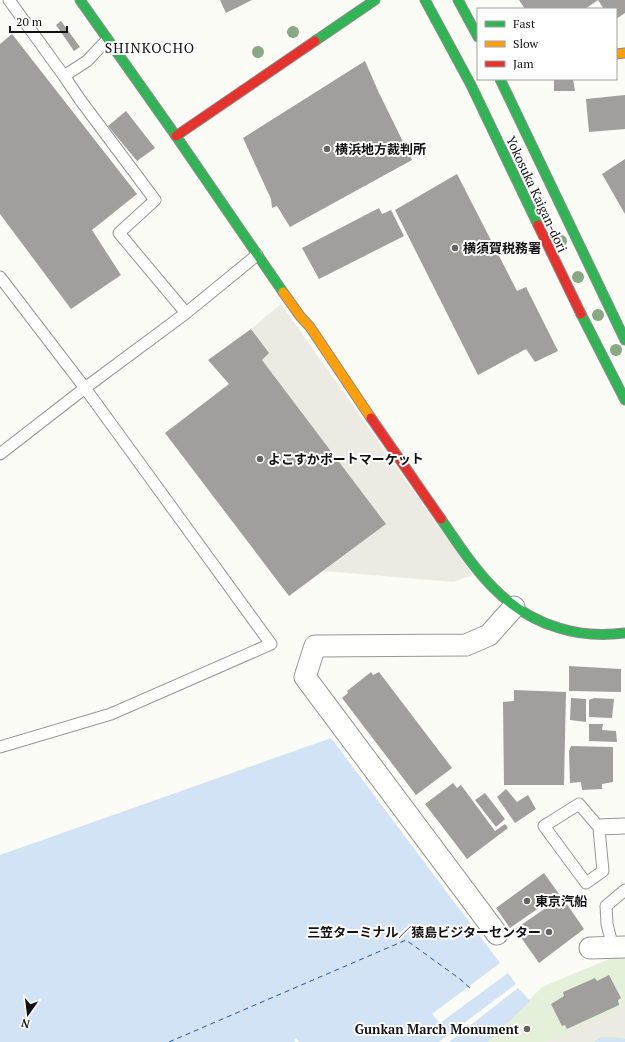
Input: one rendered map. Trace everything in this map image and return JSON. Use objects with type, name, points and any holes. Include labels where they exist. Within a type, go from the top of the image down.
[{"type":"street","points":[[80,0],[176,136],[257,255],[300,316],[310,327],[462,550],[494,589],[514,606],[542,623],[575,632],[612,636],[625,634]]},
{"type":"street","points":[[176,136],[375,0]]},
{"type":"street","name":"Yokosuka Kaigan-dori","points":[[425,0],[471,85],[565,282],[625,400]]},
{"type":"street","points":[[458,0],[477,35]]},
{"type":"street","name":"Yokosuka Kaigan-dori","points":[[500,80],[625,340]]},
{"type":"street","points":[[497,934],[305,677],[315,646],[466,645],[489,635],[514,606]]},
{"type":"street","points":[[590,948],[619,947]]},
{"type":"lane","points":[[9,0],[81,101],[155,200],[119,233],[186,313]]},
{"type":"lane","points":[[64,76],[88,61],[107,40]]},
{"type":"lane","points":[[0,454],[84,388],[186,313],[257,255]]},
{"type":"lane","points":[[0,277],[84,388],[271,644],[112,714],[0,747]]},
{"type":"lane","points":[[625,824],[597,825],[579,804],[544,826],[586,883],[603,871],[599,829],[625,828]]},
{"type":"lane","points":[[619,947],[607,924],[606,906],[625,890]]},
{"type":"green space","points":[[614,957],[625,957],[625,1042],[488,1042],[542,987]]},
{"type":"shaded area","points":[[281,304],[473,575],[454,582],[323,571],[386,524],[262,360],[269,353],[251,329]]},
{"type":"shaded area","points":[[625,1005],[625,1038],[613,1035],[597,1038],[590,1042],[545,1042]]},
{"type":"water","points":[[331,738],[500,963],[432,1014],[440,1023],[508,973],[516,984],[439,1042],[299,1042],[296,1038],[294,1040],[295,1042],[0,1042],[0,855]]},
{"type":"water","points":[[518,988],[530,1001],[488,1042],[449,1042]]},
{"type":"water","points":[[602,1037],[622,1038],[625,1039],[625,1042],[594,1042]]},
{"type":"building","points":[[220,0],[252,0],[226,13]]},
{"type":"building","points":[[519,0],[598,0],[586,8],[524,8]]},
{"type":"building","points":[[598,0],[625,0],[625,13],[617,18],[617,8],[603,8]]},
{"type":"building","points":[[61,21],[80,47],[74,51],[56,25]]},
{"type":"building","points":[[12,34],[137,194],[92,230],[121,275],[71,309],[0,214],[0,44]]},
{"type":"building","name":"横浜地方裁判所","points":[[365,61],[412,160],[290,227],[277,206],[272,208],[271,199],[243,138]]},
{"type":"building","points":[[554,80],[573,80],[575,91],[554,91]]},
{"type":"building","points":[[625,95],[625,129],[589,132],[586,99]]},
{"type":"building","points":[[126,111],[155,148],[137,161],[108,126]]},
{"type":"building","points":[[625,159],[625,214],[602,174]]},
{"type":"building","name":"横須賀税務署","points":[[457,174],[517,291],[526,287],[558,351],[535,362],[526,349],[478,375],[395,210]]},
{"type":"building","points":[[379,208],[382,214],[391,210],[404,236],[319,279],[302,248]]},
{"type":"building","name":"よこすかポートマーケット","points":[[251,329],[269,353],[262,360],[386,524],[289,596],[165,433],[229,384],[208,360]]},
{"type":"building","points":[[569,666],[621,669],[621,692],[569,691]]},
{"type":"building","points":[[371,672],[373,675],[379,672],[452,768],[416,795],[342,698],[348,693],[347,691]]},
{"type":"building","points":[[514,690],[566,692],[564,785],[504,785],[503,702],[514,701]]},
{"type":"building","points":[[571,698],[586,699],[586,722],[570,720]]},
{"type":"building","points":[[594,698],[614,699],[612,718],[589,717],[589,700]]},
{"type":"building","points":[[589,724],[603,724],[602,730],[616,731],[617,742],[589,741]]},
{"type":"building","points":[[571,746],[613,747],[613,782],[602,784],[602,789],[582,790],[581,782],[570,783],[569,751]]},
{"type":"building","points":[[453,783],[457,788],[461,785],[495,831],[505,824],[508,828],[467,859],[425,804]]},
{"type":"building","points":[[506,789],[517,802],[528,795],[536,809],[515,823],[497,797]]},
{"type":"building","points":[[485,793],[505,819],[496,827],[475,800]]},
{"type":"building","name":"東京汽船","points":[[544,873],[559,894],[510,928],[496,908]]},
{"type":"building","name":"三笠ターミナル／猿島ビジターセンター","points":[[562,897],[584,929],[539,963],[515,929]]},
{"type":"building","points":[[609,975],[621,998],[618,1000],[619,1005],[567,1029],[565,1025],[562,1026],[551,1004],[564,996],[563,992],[595,978],[597,981]]},
{"type":"ferry route","points":[[169,1042],[406,940],[460,979],[472,990]]},
{"type":"traffic: fast","points":[[80,0],[283,292]]},
{"type":"traffic: fast","points":[[315,41],[375,0]]},
{"type":"traffic: fast","points":[[425,0],[471,85],[538,225]]},
{"type":"traffic: fast","points":[[458,0],[477,35]]},
{"type":"traffic: fast","points":[[500,80],[625,340]]},
{"type":"traffic: fast","points":[[581,314],[625,400]]},
{"type":"traffic: fast","points":[[441,519],[477,570],[490,585],[521,610],[539,620],[559,628],[575,632],[600,635],[625,633]]},
{"type":"traffic: slow","points":[[617,54],[625,53]]},
{"type":"traffic: slow","points":[[283,292],[310,327],[371,418]]},
{"type":"traffic: jam","points":[[176,136],[315,41]]},
{"type":"traffic: jam","points":[[538,225],[581,314]]},
{"type":"traffic: jam","points":[[371,418],[441,519]]},
{"type":"place","name":"横浜地方裁判所","points":[[327,149]]},
{"type":"place","name":"横須賀税務署","points":[[455,248]]},
{"type":"place","name":"よこすかポートマーケット","points":[[260,459]]},
{"type":"place","name":"東京汽船","points":[[527,901]]},
{"type":"place","name":"三笠ターミナル／猿島ビジターセンター","points":[[549,932]]},
{"type":"place","name":"Gunkan March Monument","points":[[527,1029]]},
{"type":"district","name":"SHINKOCHO","points":[[150,47]]}]
